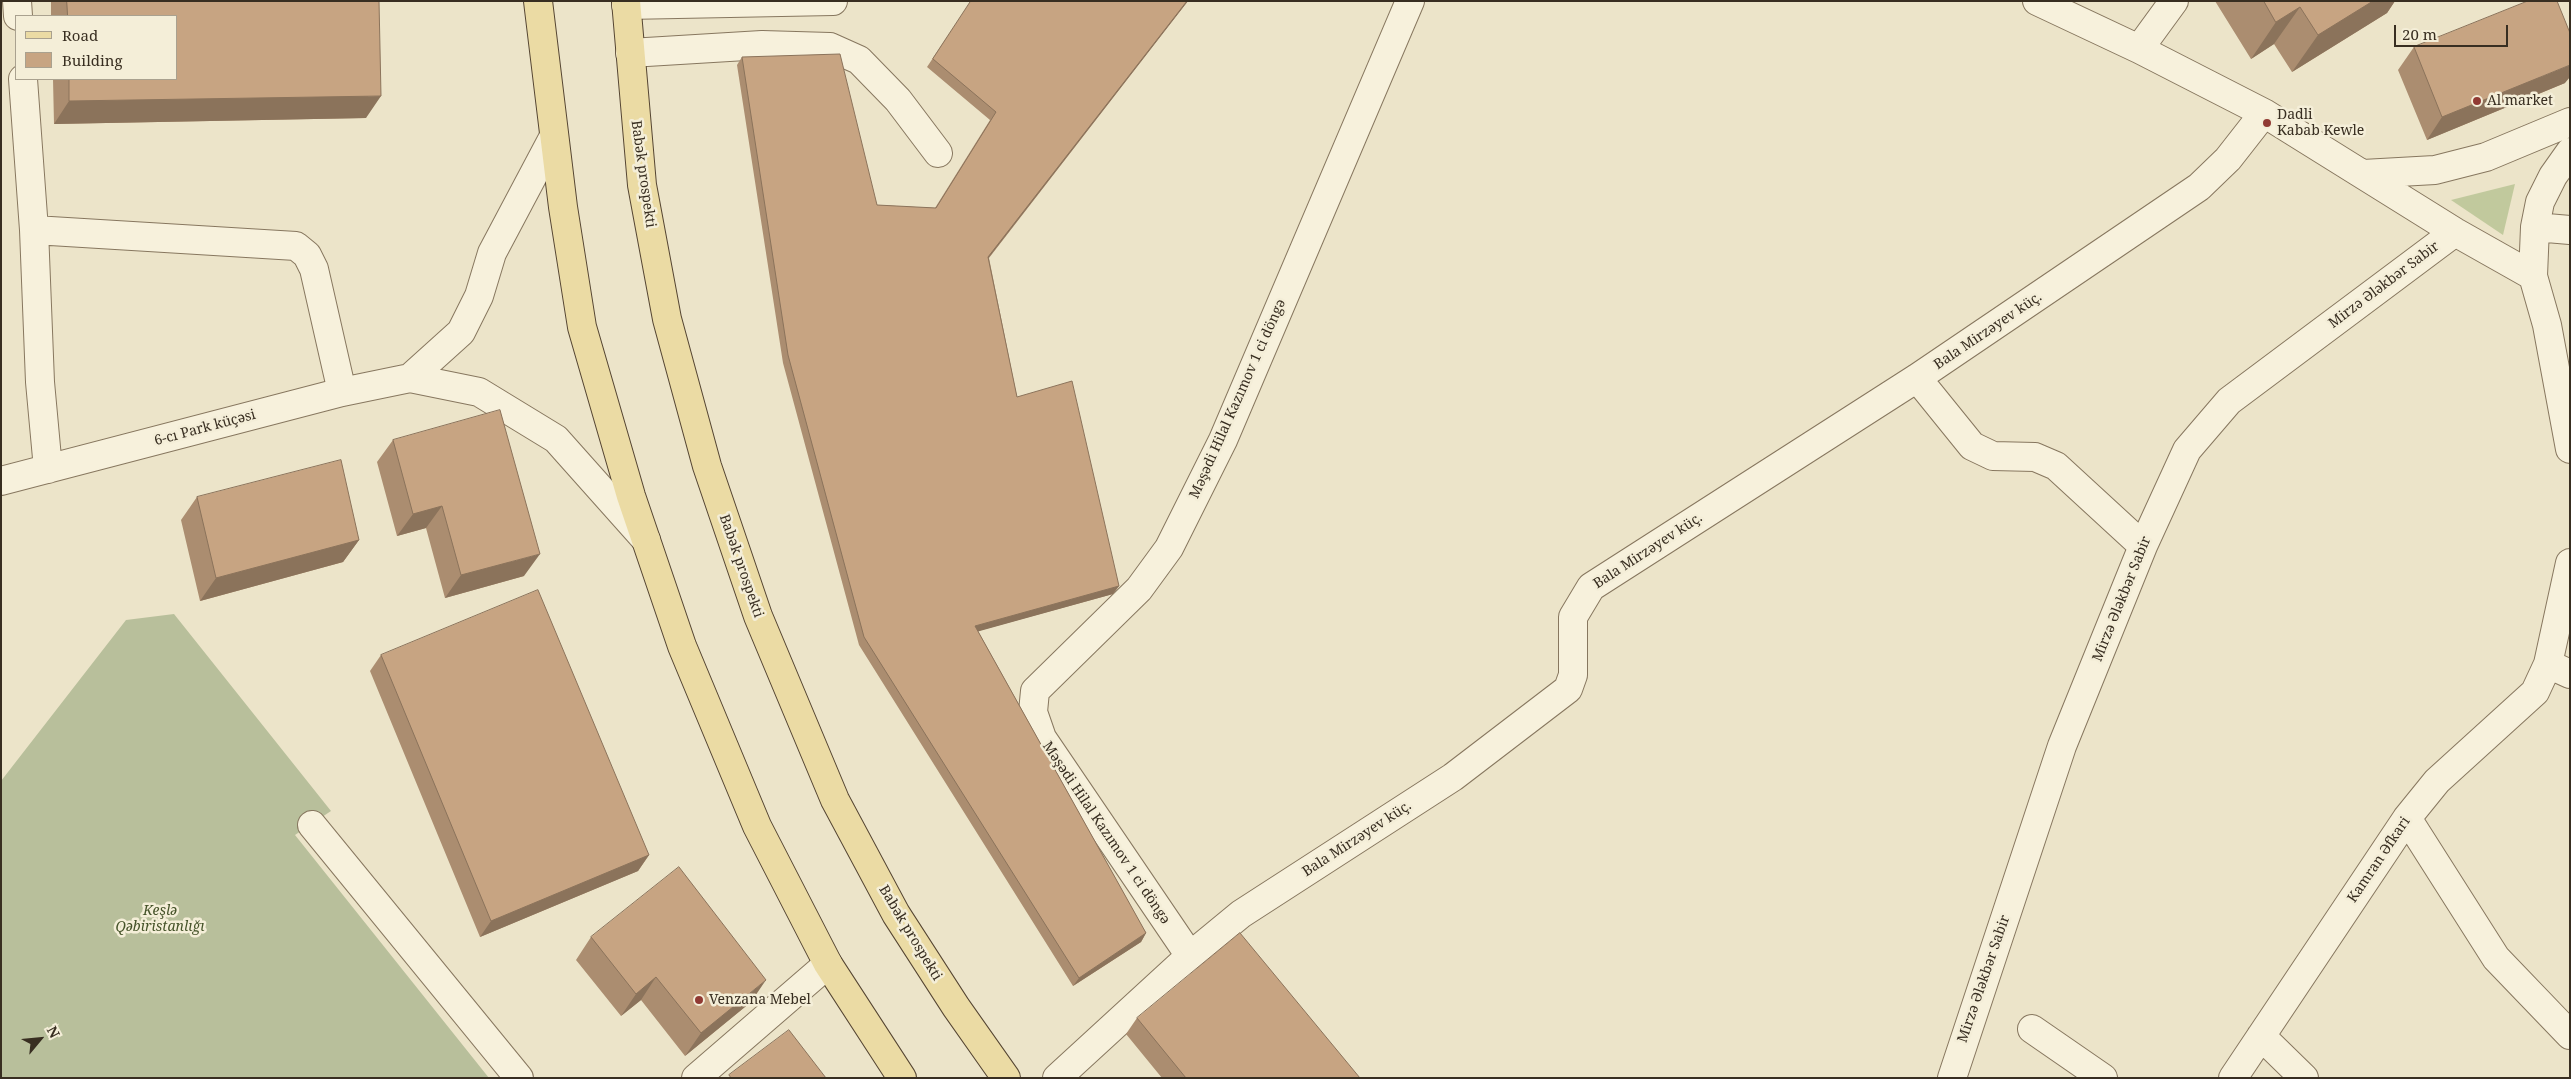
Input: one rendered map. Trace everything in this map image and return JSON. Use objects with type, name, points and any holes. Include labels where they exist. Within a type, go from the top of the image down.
[{"type":"main road","name":"Babək prospekti","points":[[626,3],[642,185],[667,319],[707,466],[758,616],[790,698],[840,809],[896,914],[956,1007],[1006,1078]]},
{"type":"main road","points":[[536,4],[582,327],[646,540],[682,646],[750,808],[828,964],[902,1078]]},
{"type":"street","points":[[17,1],[18,15]]},
{"type":"street","points":[[626,3],[833,1]]},
{"type":"street","name":"Məşədi Hilal Kazımov 1 ci döngə","points":[[1190,956],[1042,738],[1033,712],[1035,691],[1139,589],[1169,548],[1223,440],[1410,1]]},
{"type":"street","points":[[2037,1],[2139,49],[2264,113],[2455,232],[2534,276]]},
{"type":"street","points":[[2139,49],[2174,1]]},
{"type":"street","points":[[630,53],[762,45],[830,47],[859,60],[898,100],[938,153]]},
{"type":"street","points":[[23,80],[34,230],[40,382],[48,469]]},
{"type":"street","name":"Bala Mirzəyev küç.","points":[[1056,1078],[1190,956],[1241,914],[1453,777],[1568,689],[1573,675],[1572,617],[1591,587],[1917,378],[2199,187],[2228,159],[2264,113]]},
{"type":"street","points":[[2363,174],[2435,170],[2486,157],[2570,122]]},
{"type":"street","points":[[410,378],[461,332],[479,296],[492,253],[554,136]]},
{"type":"street","points":[[2570,152],[2553,176],[2540,202],[2535,228],[2534,276],[2547,325],[2570,449]]},
{"type":"street","points":[[2535,228],[2570,230]]},
{"type":"street","points":[[34,230],[296,246],[307,255],[314,269],[342,392]]},
{"type":"street","name":"Mirzə Ələkbər Sabir","points":[[1952,1078],[2062,746],[2143,546],[2187,450],[2229,400],[2455,232]]},
{"type":"street","points":[[410,378],[479,392],[556,439],[646,540]]},
{"type":"street","name":"6-cı Park küçəsi","points":[[1,482],[342,392],[410,378]]},
{"type":"street","points":[[1917,378],[1972,446],[1993,456],[2035,457],[2056,466],[2143,546]]},
{"type":"street","name":"Kamran Əfkari","points":[[2233,1078],[2407,818],[2437,781],[2559,669],[2570,563]]},
{"type":"street","points":[[2407,818],[2496,958],[2570,1035]]},
{"type":"street","points":[[312,825],[519,1078]]},
{"type":"street","points":[[696,1078],[828,964]]},
{"type":"street","points":[[2032,1029],[2104,1078]]},
{"type":"street","points":[[2261,1036],[2304,1078]]},
{"type":"green space","points":[[2515,184],[2503,235],[2451,200]]},
{"type":"green space","name":"Keşlə Qəbiristanlığı","points":[[174,614],[331,811],[295,835],[489,1078],[1,1078],[1,781],[126,620]]},
{"type":"building","points":[[67,1],[379,1],[381,96],[69,101],[69,80],[178,80],[178,15],[68,15]]},
{"type":"building","points":[[971,1],[1187,1],[988,257],[1017,397],[1072,381],[1119,586],[975,626],[1146,933],[1079,978],[864,637],[788,355],[742,57],[840,54],[877,205],[936,208],[996,112],[933,59]]},
{"type":"building","points":[[2264,1],[2373,1],[2318,35],[2300,7],[2276,22]]},
{"type":"building","points":[[2528,1],[2557,1],[2570,33],[2570,65],[2442,117],[2414,47]]},
{"type":"building","points":[[500,410],[540,554],[461,575],[442,506],[413,514],[393,440]]},
{"type":"building","points":[[341,460],[359,540],[216,578],[197,497]]},
{"type":"building","points":[[538,590],[649,855],[491,921],[381,655]]},
{"type":"building","points":[[679,867],[766,980],[701,1033],[656,977],[636,994],[591,937]]},
{"type":"building","points":[[1240,933],[1360,1078],[1186,1078],[1137,1018]]},
{"type":"building","points":[[789,1030],[826,1078],[731,1078],[729,1075]]},
{"type":"place","name":"Al market","points":[[2477,101]]},
{"type":"place","name":"Dadli Kabab Kewle","points":[[2267,123]]},
{"type":"place","name":"Venzana Mebel","points":[[699,1000]]}]
